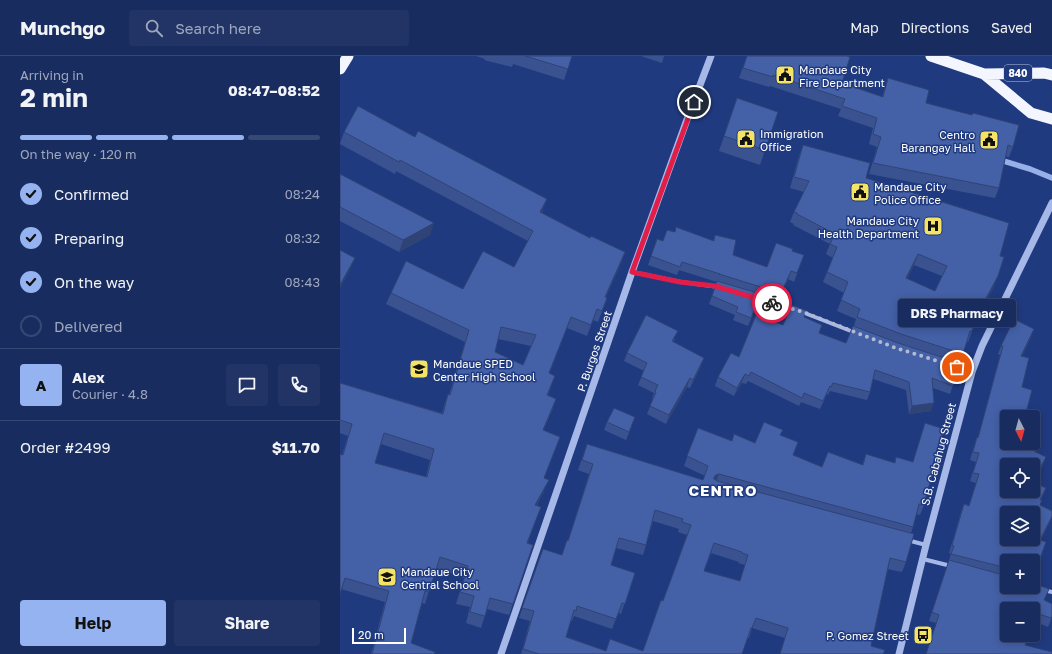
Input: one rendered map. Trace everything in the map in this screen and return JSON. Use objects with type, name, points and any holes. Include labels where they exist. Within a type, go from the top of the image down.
[{"type":"highway","points":[[340,69],[348,56]]},
{"type":"highway","name":"840","points":[[930,56],[984,74],[1044,73],[1052,75]]},
{"type":"highway","name":"840","points":[[984,74],[1031,112],[1052,119]]},
{"type":"street","name":"P. Burgos Street","points":[[501,654],[632,272],[711,56]]},
{"type":"street","name":"S.B. Cabahug Street","points":[[899,654],[972,372],[982,346],[1052,204]]},
{"type":"street","points":[[632,272],[680,282],[722,288]]},
{"type":"street","points":[[752,297],[803,312],[860,334]]},
{"type":"street","points":[[949,365],[972,372]]},
{"type":"street","points":[[903,539],[926,545]]},
{"type":"street","points":[[923,559],[953,567]]},
{"type":"street","points":[[1040,589],[1052,592]]},
{"type":"building","points":[[525,56],[572,56],[568,69]]},
{"type":"building","points":[[747,56],[847,56],[850,57],[842,83],[883,97],[888,78],[929,90],[926,103],[1019,125],[1013,147],[1008,145],[999,188],[873,163],[881,137],[873,134],[877,118],[842,106],[845,99],[773,75],[773,77],[743,68]]},
{"type":"building","name":"Immigration Office","points":[[737,98],[778,112],[765,150],[724,136]]},
{"type":"building","points":[[358,106],[415,137],[418,131],[547,199],[540,212],[590,238],[591,236],[625,252],[605,297],[607,298],[602,311],[597,309],[591,325],[571,317],[549,373],[555,376],[547,395],[556,399],[543,430],[560,437],[544,478],[549,480],[535,505],[541,507],[527,543],[533,545],[513,604],[490,598],[485,616],[470,612],[474,596],[460,592],[468,566],[440,557],[429,592],[425,591],[411,643],[435,652],[434,654],[372,654],[389,591],[345,578],[340,594],[340,454],[343,455],[352,424],[340,420],[340,383],[443,414],[469,330],[391,293],[406,261],[463,289],[483,251],[514,267],[533,231],[344,132]],"holes":[[[501,327],[536,335],[523,365],[495,352]],[[384,433],[434,449],[427,477],[375,463]]]},
{"type":"building","points":[[803,145],[870,163],[866,178],[1009,223],[1000,256],[1004,257],[998,276],[977,315],[963,354],[901,334],[857,317],[860,309],[841,300],[848,282],[827,272],[837,247],[830,244],[835,234],[794,212],[809,181],[794,177]],"holes":[[[918,254],[947,266],[935,291],[906,278]]]},
{"type":"building","points":[[340,174],[434,223],[403,240],[340,207]]},
{"type":"building","points":[[676,227],[714,241],[715,235],[736,240],[733,255],[767,267],[776,243],[804,255],[797,273],[791,271],[782,291],[765,284],[764,288],[682,262],[680,267],[651,256],[657,239],[663,241],[667,230],[675,232]]},
{"type":"building","points":[[340,250],[355,258],[340,285]]},
{"type":"building","points":[[717,281],[761,294],[751,318],[736,312],[738,307],[712,296]]},
{"type":"building","points":[[792,305],[807,311],[804,317],[822,325],[819,333],[846,343],[853,326],[898,343],[960,363],[953,386],[932,378],[934,403],[912,406],[909,382],[875,370],[870,392],[833,383],[823,401],[804,393],[802,398],[751,372],[749,376],[745,374],[737,388],[718,377],[731,353],[739,357],[756,315],[783,325]]},
{"type":"building","points":[[646,315],[678,331],[672,341],[704,358],[693,380],[690,378],[669,415],[650,406],[658,385],[641,377],[647,363],[627,353]]},
{"type":"building","points":[[1014,319],[1034,329],[1021,356],[1029,358],[1022,387],[1032,390],[1027,410],[1000,410],[1000,450],[1034,450],[1046,457],[1040,469],[1040,458],[1000,458],[1000,498],[1040,498],[1040,485],[1046,488],[1040,500],[1042,500],[1040,505],[1052,511],[1052,516],[1040,540],[1046,542],[1040,558],[1040,554],[1000,554],[1000,566],[951,554],[954,546],[952,545],[964,504],[969,506],[979,474],[973,473],[979,453],[973,452],[1003,346],[1001,346]]},
{"type":"building","points":[[614,408],[635,417],[629,432],[607,422]]},
{"type":"building","points":[[764,422],[783,430],[780,435],[798,442],[793,455],[822,467],[828,452],[863,465],[866,454],[895,463],[896,457],[913,462],[925,423],[944,429],[932,467],[934,467],[924,505],[919,504],[913,527],[719,474],[714,477],[717,481],[914,534],[906,562],[890,558],[871,646],[885,650],[883,654],[780,654],[788,628],[756,618],[742,654],[539,654],[523,649],[534,611],[522,608],[543,549],[562,555],[567,540],[568,541],[593,464],[582,460],[587,444],[703,480],[708,466],[687,456],[698,428],[732,441],[734,434],[755,443]],"holes":[[[655,510],[683,519],[682,522],[691,525],[663,601],[661,600],[643,651],[610,639],[606,651],[566,637],[574,610],[576,611],[577,606],[616,619],[622,603],[625,604],[635,573],[611,565],[619,538],[646,545]],[[714,543],[748,555],[740,581],[704,571]]]},
{"type":"building","points":[[949,560],[1000,574],[1000,594],[1040,594],[1040,586],[1049,589],[1044,600],[1052,604],[1051,618],[1040,614],[1040,602],[1000,602],[1000,642],[1026,642],[1025,645],[1052,652],[1052,654],[926,654],[939,615],[932,612]]},
{"type":"waterway","points":[[997,159],[1030,169],[1052,178]]},
{"type":"way so far","points":[[772,303],[803,312],[896,348],[957,367]]},
{"type":"place","name":"Mandaue City Fire Department","points":[[785,75]]},
{"type":"place","name":"Immigration Office","points":[[746,139]]},
{"type":"place","name":"Centro Barangay Hall","points":[[989,140]]},
{"type":"place","name":"Mandaue City Police Office","points":[[860,192]]},
{"type":"place","name":"Mandaue City Health Department","points":[[933,226]]},
{"type":"place","name":"DRS Pharmacy","points":[[957,367]]},
{"type":"place","name":"Mandaue SPED Center High School","points":[[419,369]]},
{"type":"place","name":"Mandaue City Central School","points":[[387,577]]},
{"type":"place","name":"P. Gomez Street","points":[[923,635]]},
{"type":"district","name":"CENTRO","points":[[723,490]]},
{"type":"route","points":[[694,102],[632,272],[680,282],[715,286],[772,303]]}]
